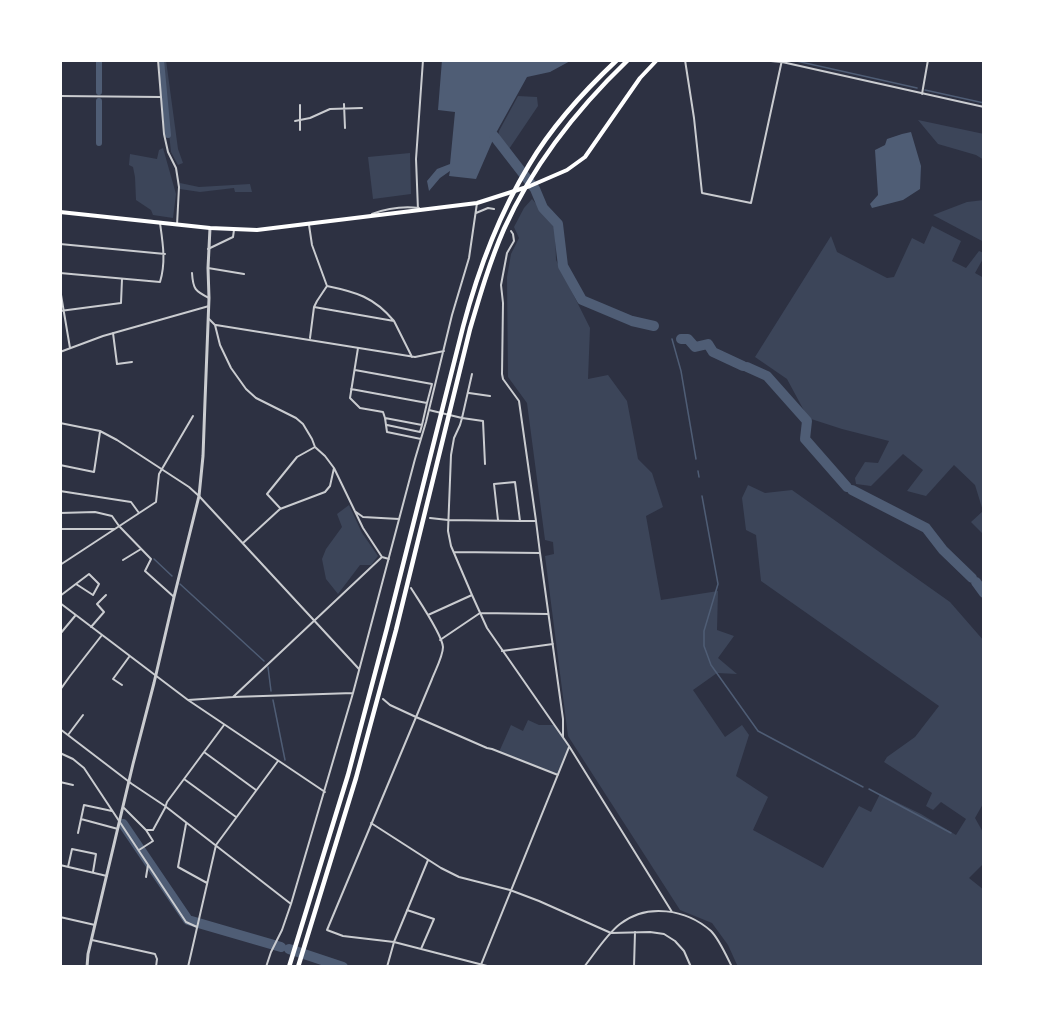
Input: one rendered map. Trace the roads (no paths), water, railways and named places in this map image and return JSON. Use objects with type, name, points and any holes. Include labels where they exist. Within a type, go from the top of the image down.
[{"type":"highway","points":[[289,967],[348,775],[436,429],[473,290],[486,253],[510,199],[543,143],[575,104],[617,60]]},
{"type":"highway","points":[[298,967],[356,778],[396,630],[473,319],[494,254],[505,227],[534,173],[580,111],[628,60]]},
{"type":"main road","points":[[60,212],[177,225],[257,230],[477,203],[530,186],[567,170],[585,157],[640,78],[657,60]]},
{"type":"street","points":[[158,60],[164,134],[168,152],[176,168],[179,187],[177,225]]},
{"type":"street","points":[[418,209],[416,159],[423,60]]},
{"type":"street","points":[[685,60],[702,193],[751,203],[782,61]]},
{"type":"street","points":[[760,60],[782,61],[984,107]]},
{"type":"street","points":[[922,94],[928,60]]},
{"type":"street","points":[[60,96],[161,98]]},
{"type":"street","points":[[344,104],[345,128]]},
{"type":"street","points":[[300,105],[300,130]]},
{"type":"street","points":[[295,121],[310,118],[330,109],[362,108]]},
{"type":"street","points":[[266,967],[291,904],[353,693],[469,258],[477,203]]},
{"type":"street","points":[[476,213],[488,208],[494,209]]},
{"type":"street","points":[[60,273],[160,282],[165,254],[160,223]]},
{"type":"street","points":[[309,225],[312,244],[327,286]]},
{"type":"street","points":[[87,967],[129,781],[199,496],[203,456],[210,228]]},
{"type":"street","points":[[208,249],[233,237],[234,230]]},
{"type":"street","points":[[511,231],[514,241],[507,253],[501,285],[502,374],[519,401],[563,719],[563,737]]},
{"type":"street","points":[[60,244],[165,254]]},
{"type":"street","points":[[208,268],[244,274]]},
{"type":"street","points":[[192,273],[193,286],[199,293],[209,298]]},
{"type":"street","points":[[62,310],[121,303],[122,279]]},
{"type":"street","points":[[327,286],[351,291],[384,308],[394,321],[412,357]]},
{"type":"street","points":[[310,340],[314,307],[327,286]]},
{"type":"street","points":[[60,289],[70,348]]},
{"type":"street","points":[[60,352],[113,333],[209,306]]},
{"type":"street","points":[[314,307],[394,321]]},
{"type":"street","points":[[208,319],[215,325],[412,357],[444,351]]},
{"type":"street","points":[[215,325],[220,345],[241,383],[256,398],[296,418],[303,424],[315,447],[334,468],[363,528],[382,557],[389,559]]},
{"type":"street","points":[[113,333],[117,364],[132,362]]},
{"type":"street","points":[[358,348],[350,398],[360,408],[383,412],[387,432],[421,439]]},
{"type":"street","points":[[355,370],[432,384],[420,432],[387,425]]},
{"type":"street","points":[[472,374],[451,455],[448,531],[453,552],[487,628],[569,746],[672,912]]},
{"type":"street","points":[[351,389],[427,404]]},
{"type":"street","points":[[468,392],[490,396]]},
{"type":"street","points":[[429,410],[483,421],[485,464]]},
{"type":"street","points":[[60,565],[156,502],[159,474],[193,416]]},
{"type":"street","points":[[385,418],[422,425]]},
{"type":"street","points":[[60,423],[100,431],[189,487],[359,669]]},
{"type":"street","points":[[60,465],[94,472],[100,431]]},
{"type":"street","points":[[280,509],[267,494],[297,457],[315,447]]},
{"type":"street","points":[[243,543],[280,509],[325,492],[330,486],[334,468]]},
{"type":"street","points":[[498,520],[494,484],[515,482],[520,520]]},
{"type":"street","points":[[60,491],[131,502],[139,513]]},
{"type":"street","points":[[60,513],[95,512],[112,516],[151,559],[145,571],[174,597]]},
{"type":"street","points":[[356,512],[363,517],[399,519]]},
{"type":"street","points":[[430,518],[536,521]]},
{"type":"street","points":[[60,529],[115,529]]},
{"type":"street","points":[[123,560],[141,549]]},
{"type":"street","points":[[453,552],[540,553]]},
{"type":"street","points":[[233,697],[382,557]]},
{"type":"street","points":[[60,596],[89,574],[99,584],[93,595],[76,584]]},
{"type":"street","points":[[411,588],[428,615],[443,646],[442,652],[327,930],[343,936],[394,942],[491,967]]},
{"type":"street","points":[[91,627],[104,612],[97,604],[106,595]]},
{"type":"street","points":[[428,615],[472,595]]},
{"type":"street","points":[[60,603],[188,700],[325,792]]},
{"type":"street","points":[[440,640],[480,613],[548,614]]},
{"type":"street","points":[[60,634],[76,615]]},
{"type":"street","points":[[60,690],[102,636]]},
{"type":"street","points":[[502,651],[553,644]]},
{"type":"street","points":[[122,686],[112,679],[129,657]]},
{"type":"street","points":[[188,700],[353,693]]},
{"type":"street","points":[[383,699],[390,705],[487,748],[558,775]]},
{"type":"street","points":[[68,735],[83,715]]},
{"type":"street","points":[[146,830],[153,830],[166,802],[224,725]]},
{"type":"street","points":[[60,729],[165,806],[291,904]]},
{"type":"street","points":[[481,966],[569,746]]},
{"type":"street","points":[[204,752],[256,790]]},
{"type":"street","points":[[60,753],[73,759],[84,768],[140,849],[186,922],[197,927]]},
{"type":"street","points":[[188,967],[216,845],[278,761]]},
{"type":"street","points":[[184,779],[237,817]]},
{"type":"street","points":[[60,782],[73,785]]},
{"type":"street","points":[[78,833],[84,805],[112,811]]},
{"type":"street","points":[[123,807],[146,830],[153,841],[140,849]]},
{"type":"street","points":[[81,819],[118,829]]},
{"type":"street","points":[[372,823],[428,860],[459,877],[510,890],[611,933],[664,934],[684,951],[691,967]]},
{"type":"street","points":[[186,824],[178,867],[207,883]]},
{"type":"street","points":[[68,867],[72,849],[96,854],[93,872]]},
{"type":"street","points":[[387,967],[394,942],[428,860]]},
{"type":"street","points":[[146,877],[148,864]]},
{"type":"street","points":[[60,865],[107,876]]},
{"type":"street","points":[[407,910],[434,919],[421,949]]},
{"type":"street","points":[[584,967],[620,924],[639,914],[659,910],[672,912],[702,924],[713,933],[732,967]]},
{"type":"street","points":[[60,917],[95,925]]},
{"type":"street","points":[[634,967],[635,932]]},
{"type":"street","points":[[92,940],[155,954],[158,959],[156,967]]},
{"type":"waterway","points":[[99,60],[99,92]]},
{"type":"waterway","points":[[161,60],[168,135]]},
{"type":"waterway","points":[[792,60],[917,88]]},
{"type":"waterway","points":[[925,90],[984,103]]},
{"type":"waterway","points":[[99,101],[99,143]]},
{"type":"waterway","points":[[494,136],[535,189],[543,208],[558,224],[563,266],[582,300],[632,321],[654,326]]},
{"type":"waterway","points":[[672,339],[681,371],[696,459]]},
{"type":"waterway","points":[[681,339],[688,339],[695,347],[708,344],[713,352],[743,366]]},
{"type":"waterway","points":[[747,367],[767,376],[807,421],[805,439],[847,487]]},
{"type":"waterway","points":[[698,471],[699,477]]},
{"type":"waterway","points":[[852,490],[926,528],[943,550],[972,578]]},
{"type":"waterway","points":[[702,496],[718,584],[704,631],[704,646],[711,665],[758,731],[863,787]]},
{"type":"waterway","points":[[154,559],[172,576]]},
{"type":"waterway","points":[[976,582],[984,593]]},
{"type":"waterway","points":[[180,584],[264,661]]},
{"type":"waterway","points":[[268,667],[271,691]]},
{"type":"waterway","points":[[273,700],[285,760]]},
{"type":"waterway","points":[[869,789],[951,833]]},
{"type":"waterway","points":[[123,824],[188,920],[281,947]]},
{"type":"waterway","points":[[289,949],[343,967]]}]
